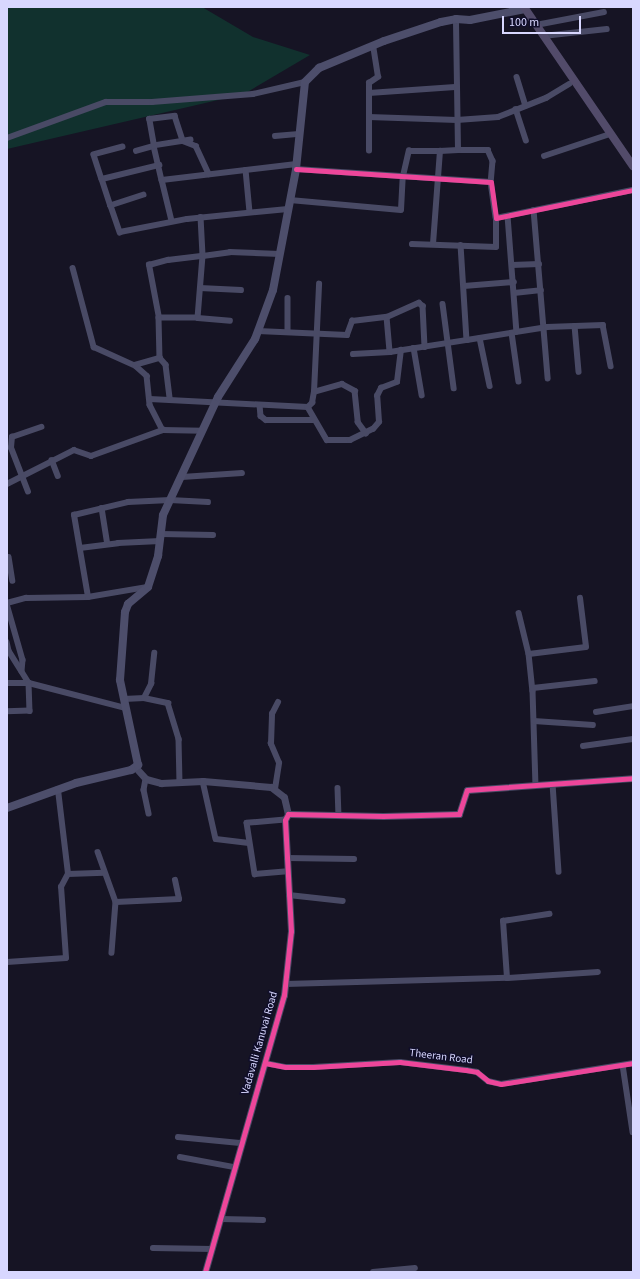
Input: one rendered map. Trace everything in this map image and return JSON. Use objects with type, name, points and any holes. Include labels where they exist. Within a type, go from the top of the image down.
[{"type":"main road","points":[[7,808],[58,790],[136,768],[139,761],[120,680],[125,612],[128,604],[148,587],[158,556],[163,516],[215,404],[258,331],[273,290],[296,167],[305,82],[319,68],[373,46],[459,19],[508,7]]},
{"type":"main road","points":[[459,19],[470,20],[521,8]]},
{"type":"main road","points":[[521,8],[536,25],[572,85]]},
{"type":"main road","points":[[521,8],[572,85],[630,158],[633,166]]},
{"type":"street","points":[[536,25],[604,12]]},
{"type":"street","points":[[458,150],[456,87],[459,19]]},
{"type":"street","points":[[543,36],[607,29]]},
{"type":"street","points":[[369,151],[369,83],[378,77],[373,46]]},
{"type":"street","points":[[517,77],[526,106]]},
{"type":"street","points":[[7,138],[106,102],[152,102],[253,94],[305,82]]},
{"type":"street","points":[[369,117],[457,120],[498,117],[546,98],[572,85]]},
{"type":"street","points":[[369,93],[456,87]]},
{"type":"street","points":[[516,110],[526,140]]},
{"type":"street","points":[[172,222],[149,119],[175,116],[183,141]]},
{"type":"street","points":[[275,136],[299,134]]},
{"type":"street","points":[[544,156],[610,134]]},
{"type":"street","points":[[136,151],[154,146],[191,140]]},
{"type":"street","points":[[183,141],[196,146],[209,174]]},
{"type":"street","points":[[122,147],[94,155],[120,232],[201,217],[288,209]]},
{"type":"street","points":[[290,200],[401,210],[403,176],[410,151],[488,150],[493,161],[491,182],[496,218],[496,247],[412,244]]},
{"type":"street","points":[[433,244],[440,151]]},
{"type":"street","points":[[102,179],[159,165]]},
{"type":"street","points":[[162,180],[246,170],[296,167],[491,182]]},
{"type":"street","points":[[246,170],[250,212]]},
{"type":"street","points":[[496,218],[633,190]]},
{"type":"street","points":[[111,206],[144,195]]},
{"type":"street","points":[[534,210],[548,378]]},
{"type":"street","points":[[508,216],[514,282],[518,382]]},
{"type":"street","points":[[198,318],[203,256],[201,217]]},
{"type":"street","points":[[461,245],[467,340]]},
{"type":"street","points":[[170,400],[166,365],[160,358],[159,318],[149,265],[230,252],[280,254]]},
{"type":"street","points":[[512,265],[538,264]]},
{"type":"street","points":[[73,268],[94,347],[135,365],[147,376],[150,405],[163,430]]},
{"type":"street","points":[[464,286],[514,282]]},
{"type":"street","points":[[150,399],[215,404],[308,406],[312,403],[314,392],[318,333],[319,284]]},
{"type":"street","points":[[200,288],[241,290]]},
{"type":"street","points":[[514,293],[541,290]]},
{"type":"street","points":[[288,298],[288,332]]},
{"type":"street","points":[[258,331],[347,334],[352,321],[388,317],[419,303],[423,306],[425,347]]},
{"type":"street","points":[[443,304],[454,388]]},
{"type":"street","points":[[388,317],[390,352]]},
{"type":"street","points":[[159,318],[198,318],[230,322]]},
{"type":"street","points":[[353,354],[390,352],[544,327],[603,325],[610,366]]},
{"type":"street","points":[[575,326],[579,372]]},
{"type":"street","points":[[480,338],[490,386]]},
{"type":"street","points":[[414,348],[422,395]]},
{"type":"street","points":[[308,406],[314,420],[327,440],[350,440],[366,433],[380,422],[377,396],[381,388],[397,382],[400,350]]},
{"type":"street","points":[[135,365],[160,358]]},
{"type":"street","points":[[314,392],[342,384],[355,391],[358,422],[366,433]]},
{"type":"street","points":[[260,405],[260,416],[266,420],[314,420]]},
{"type":"street","points":[[28,492],[12,448],[12,437],[41,427]]},
{"type":"street","points":[[7,484],[74,450],[91,456],[163,430],[202,431]]},
{"type":"street","points":[[52,460],[58,476]]},
{"type":"street","points":[[182,477],[242,473]]},
{"type":"street","points":[[88,596],[74,515],[128,502],[170,500],[208,502]]},
{"type":"street","points":[[102,508],[108,544]]},
{"type":"street","points":[[80,548],[160,538],[213,535]]},
{"type":"street","points":[[9,557],[13,581]]},
{"type":"street","points":[[22,671],[23,660],[7,603],[26,598],[88,596],[148,587]]},
{"type":"street","points":[[529,654],[586,647],[580,598]]},
{"type":"street","points":[[519,613],[529,654],[533,688],[536,784]]},
{"type":"street","points":[[7,642],[8,651],[29,682],[30,711],[7,712]]},
{"type":"street","points":[[144,698],[151,684],[154,653]]},
{"type":"street","points":[[533,688],[595,681]]},
{"type":"street","points":[[7,683],[29,682],[126,708]]},
{"type":"street","points":[[124,699],[144,698],[168,703],[172,710],[181,755],[180,782]]},
{"type":"street","points":[[136,768],[146,779],[161,783],[203,781],[264,786],[275,789],[279,762],[270,744],[272,714],[278,702]]},
{"type":"street","points":[[596,712],[633,706]]},
{"type":"street","points":[[534,721],[592,725]]},
{"type":"street","points":[[583,746],[633,739]]},
{"type":"street","points":[[287,871],[255,874],[249,843],[249,821],[286,817],[339,815],[459,814],[467,790],[633,778]]},
{"type":"street","points":[[146,779],[144,790],[149,812]]},
{"type":"street","points":[[203,781],[216,839],[249,843]]},
{"type":"street","points":[[553,784],[559,872]]},
{"type":"street","points":[[338,788],[339,815]]},
{"type":"street","name":"Vadavalli Kanuvai Road","points":[[205,1272],[221,1219],[240,1142],[266,1063],[286,984],[291,931],[287,871],[286,817],[284,797],[275,789]]},
{"type":"street","points":[[7,962],[66,958],[61,887],[68,874],[58,790]]},
{"type":"street","points":[[98,852],[104,873],[116,902],[112,953]]},
{"type":"street","points":[[287,858],[354,859]]},
{"type":"street","points":[[68,874],[104,873]]},
{"type":"street","points":[[116,902],[179,899],[175,880]]},
{"type":"street","points":[[289,895],[343,901]]},
{"type":"street","points":[[507,978],[503,921],[549,914]]},
{"type":"street","points":[[286,984],[507,978],[598,972]]},
{"type":"street","name":"Theeran Road","points":[[266,1063],[286,1068],[312,1068],[400,1062],[476,1072],[488,1081],[501,1084],[633,1063]]},
{"type":"street","points":[[623,1065],[633,1132]]},
{"type":"street","points":[[178,1137],[240,1142]]},
{"type":"street","points":[[180,1157],[234,1167]]},
{"type":"street","points":[[221,1219],[263,1220]]},
{"type":"street","points":[[153,1248],[212,1249]]},
{"type":"street","points":[[373,1272],[415,1268]]},
{"type":"green space","points":[[7,7],[202,7],[253,37],[310,55],[244,94],[7,149]]},
{"type":"cycle path","points":[[296,169],[491,182],[496,218],[633,190]]},
{"type":"cycle path","points":[[205,1272],[284,995],[291,931],[285,820],[288,814],[383,816],[459,814],[467,790],[633,778]]},
{"type":"cycle path","points":[[265,1063],[286,1067],[313,1067],[400,1062],[477,1072],[488,1081],[501,1084],[633,1063]]}]
